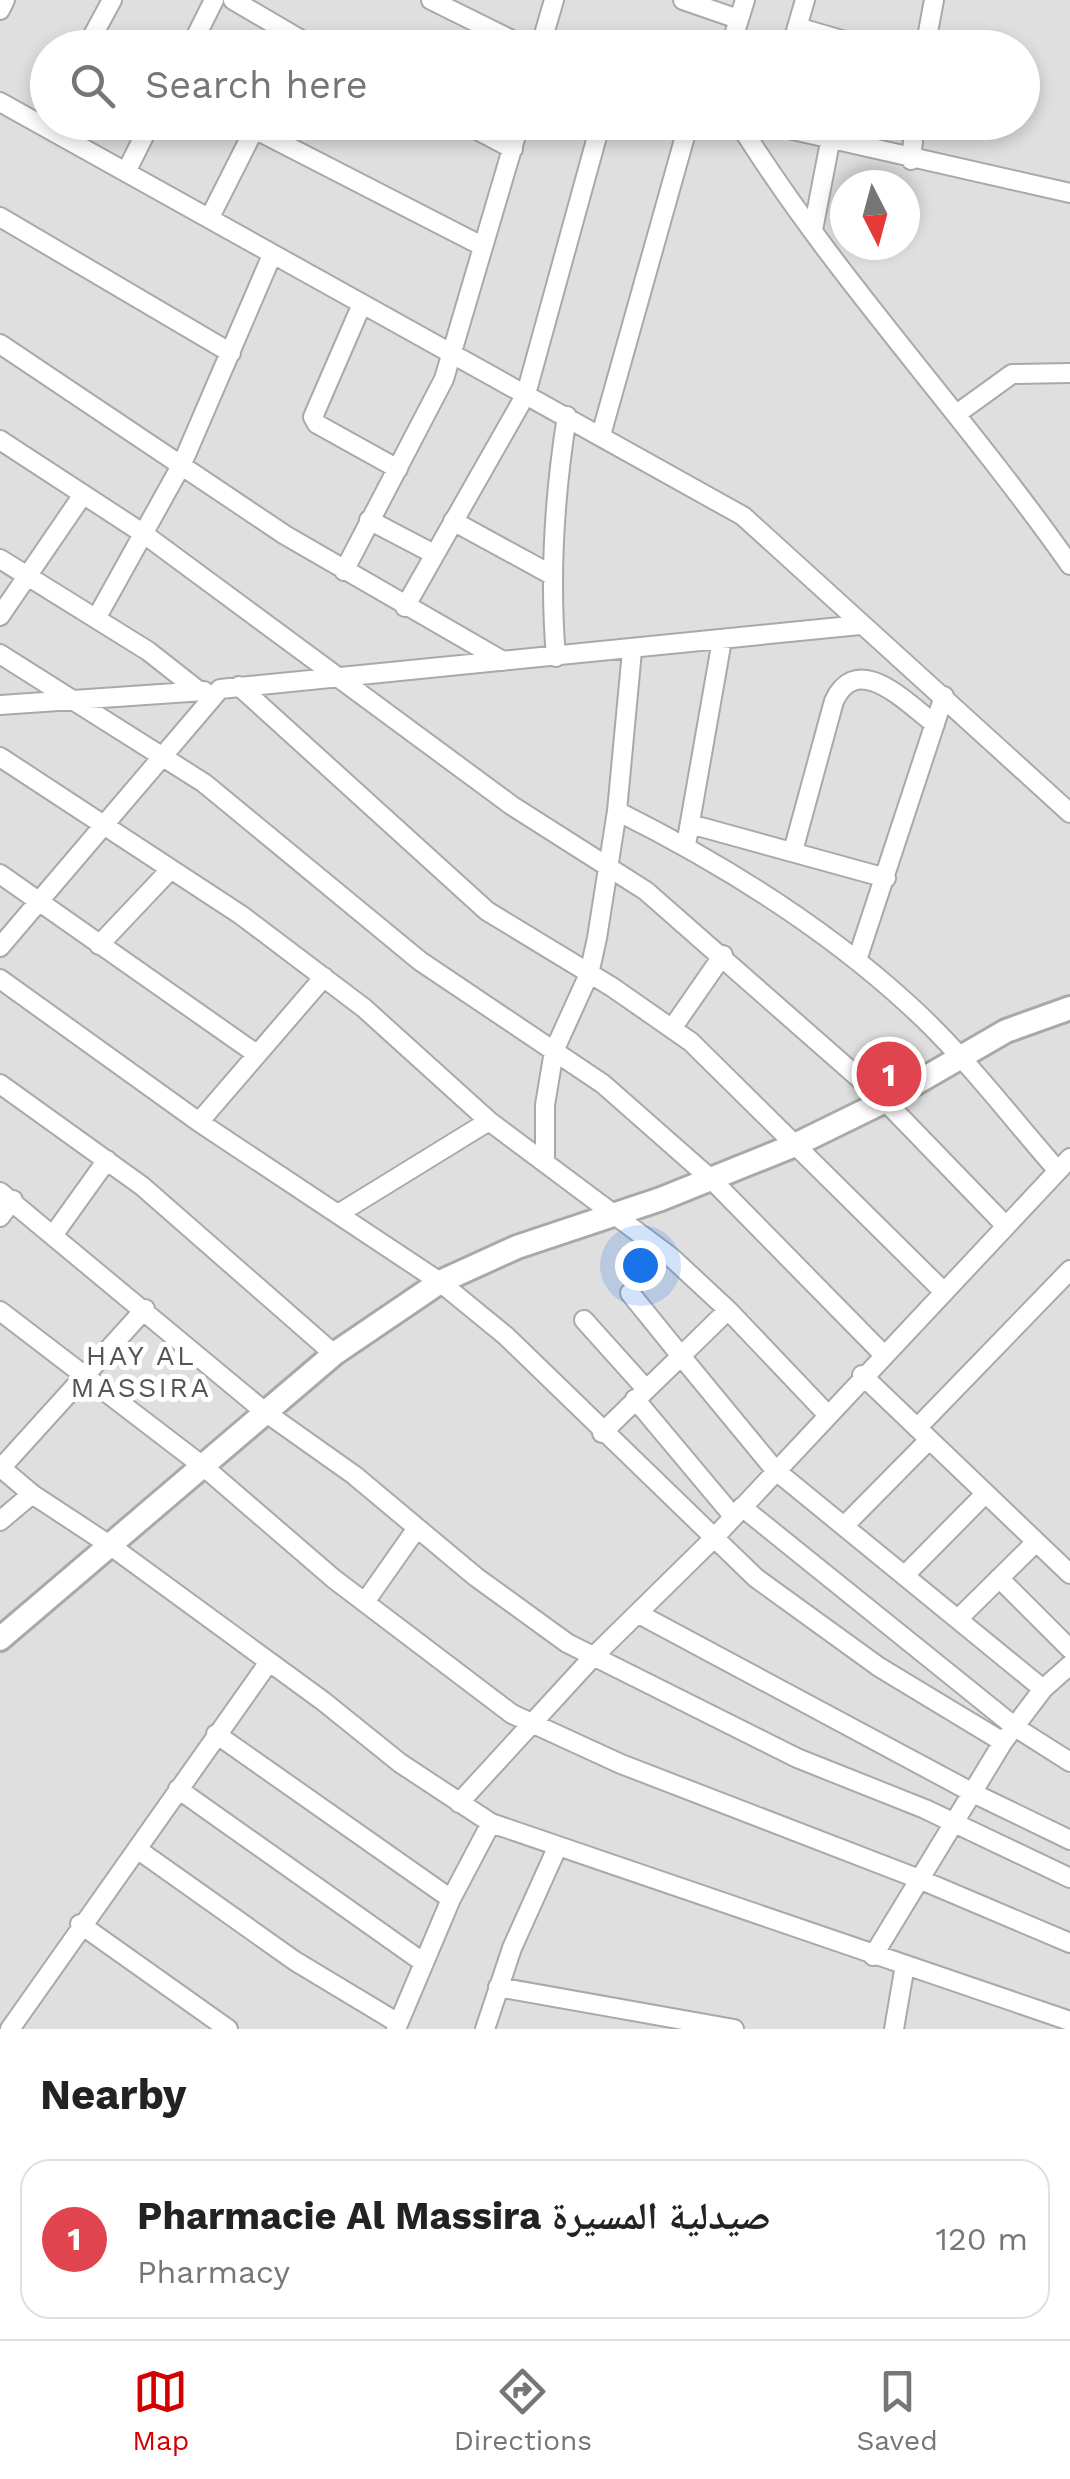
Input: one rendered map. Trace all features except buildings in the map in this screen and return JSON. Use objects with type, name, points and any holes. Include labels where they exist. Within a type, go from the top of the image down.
[{"type":"street","points":[[0,10],[5,0]]},
{"type":"street","points":[[96,30],[112,0]]},
{"type":"street","points":[[199,30],[214,0]]},
{"type":"street","points":[[234,0],[281,30]]},
{"type":"street","points":[[431,0],[492,30]]},
{"type":"street","points":[[545,30],[554,0]]},
{"type":"street","points":[[683,0],[738,19]]},
{"type":"street","points":[[735,30],[744,0]]},
{"type":"street","points":[[796,30],[805,0]]},
{"type":"street","points":[[929,30],[934,0]]},
{"type":"street","points":[[797,27],[807,30]]},
{"type":"street","points":[[0,102],[30,115]]},
{"type":"street","points":[[76,140],[272,254],[743,516],[1070,813]]},
{"type":"street","points":[[127,170],[142,140]]},
{"type":"street","points":[[210,217],[249,140]]},
{"type":"street","points":[[282,140],[482,246]]},
{"type":"street","points":[[496,140],[513,149]]},
{"type":"street","points":[[344,571],[424,424],[453,354],[515,140]]},
{"type":"street","points":[[405,607],[526,394],[596,140]]},
{"type":"street","points":[[600,435],[684,140]]},
{"type":"street","points":[[750,140],[813,230],[958,413],[1070,565]]},
{"type":"street","points":[[823,140],[1070,193]]},
{"type":"street","points":[[911,160],[914,140]]},
{"type":"street","points":[[813,230],[830,142]]},
{"type":"street","points":[[0,217],[232,353]]},
{"type":"street","points":[[96,617],[182,464],[272,254]]},
{"type":"street","points":[[362,304],[313,416],[317,424],[398,469]]},
{"type":"street","points":[[0,344],[344,571],[503,661]]},
{"type":"street","points":[[958,413],[1012,374],[1070,373]]},
{"type":"street","points":[[556,657],[550,574],[554,492],[567,416]]},
{"type":"street","points":[[0,440],[144,534],[511,805],[646,890],[885,1101],[1005,1225]]},
{"type":"street","points":[[0,616],[82,496]]},
{"type":"street","points":[[369,520],[434,554]]},
{"type":"street","points":[[453,521],[550,574]]},
{"type":"street","points":[[0,559],[96,617],[199,691]]},
{"type":"street","points":[[0,705],[199,691],[860,626]]},
{"type":"street","points":[[686,845],[722,640]]},
{"type":"street","points":[[545,1162],[545,1105],[554,1050],[589,974],[617,811],[632,651]]},
{"type":"street","points":[[0,654],[241,812],[420,962],[554,1050],[624,1102],[712,1180],[883,1354]]},
{"type":"street","points":[[793,850],[834,701],[844,683],[858,678],[874,679],[935,724]]},
{"type":"street","points":[[240,686],[460,889],[672,1026],[944,1292]]},
{"type":"street","points":[[0,947],[220,689]]},
{"type":"street","points":[[857,960],[944,696]]},
{"type":"street","points":[[0,757],[241,915],[324,977],[489,1120],[616,1214],[728,1310],[826,1413]]},
{"type":"street","points":[[460,1803],[592,1658],[712,1540],[826,1413],[1064,1164],[911,1007],[857,960],[686,845],[617,811]]},
{"type":"street","points":[[690,824],[886,878]]},
{"type":"street","points":[[99,945],[170,870]]},
{"type":"street","points":[[0,874],[255,1053]]},
{"type":"street","points":[[672,1026],[723,956]]},
{"type":"street","points":[[199,1122],[324,977]]},
{"type":"street","points":[[0,979],[199,1122],[440,1282],[506,1336],[712,1540],[879,1667],[1070,1762]]},
{"type":"street","points":[[0,1639],[334,1354],[440,1282],[517,1247],[712,1180],[795,1145],[885,1101],[1006,1031],[1070,1008]]},
{"type":"street","points":[[0,1084],[108,1160],[214,1245],[334,1354]]},
{"type":"street","points":[[338,1214],[489,1120]]},
{"type":"street","points":[[54,1234],[108,1160]]},
{"type":"street","points":[[0,1217],[6,1196],[265,1412],[354,1475],[529,1616],[592,1658],[797,1758],[956,1824],[1070,1878]]},
{"type":"street","points":[[845,1524],[1070,1270]]},
{"type":"street","points":[[630,1293],[775,1470],[1042,1689]]},
{"type":"street","points":[[145,1309],[1,1468],[32,1494],[111,1546],[491,1823],[1070,2021]]},
{"type":"street","points":[[602,1433],[728,1310]]},
{"type":"street","points":[[0,1312],[204,1466],[484,1696],[532,1724],[621,1764],[919,1879],[1070,1943]]},
{"type":"street","points":[[584,1320],[737,1512],[1009,1735]]},
{"type":"street","points":[[862,1376],[1070,1574]]},
{"type":"street","points":[[0,1521],[32,1494]]},
{"type":"street","points":[[905,1575],[985,1494]]},
{"type":"street","points":[[365,1602],[417,1528]]},
{"type":"street","points":[[958,1619],[1036,1542]]},
{"type":"street","points":[[999,1578],[1070,1648]]},
{"type":"street","points":[[638,1614],[975,1794],[1068,1839],[1050,1868]]},
{"type":"street","points":[[10,2029],[80,1924],[269,1662]]},
{"type":"street","points":[[873,1956],[1009,1735],[1042,1689],[1070,1664]]},
{"type":"street","points":[[216,1734],[452,1899]]},
{"type":"street","points":[[178,1790],[424,1964]]},
{"type":"street","points":[[137,1849],[397,2026],[452,1899],[491,1823]]},
{"type":"street","points":[[485,2029],[498,1987],[556,1848]]},
{"type":"street","points":[[80,1924],[228,2029]]},
{"type":"street","points":[[894,2029],[904,1966]]},
{"type":"street","points":[[498,1987],[734,2029]]},
{"type":"shaded area","points":[[0,0],[1070,0],[1070,2029],[0,2029]]},
{"type":"place","name":"Pharmacie Al Massira صيدلية المسيرة","points":[[889,1074]]},
{"type":"district","name":"HAY AL MASSIRA","points":[[141,1371]]}]
